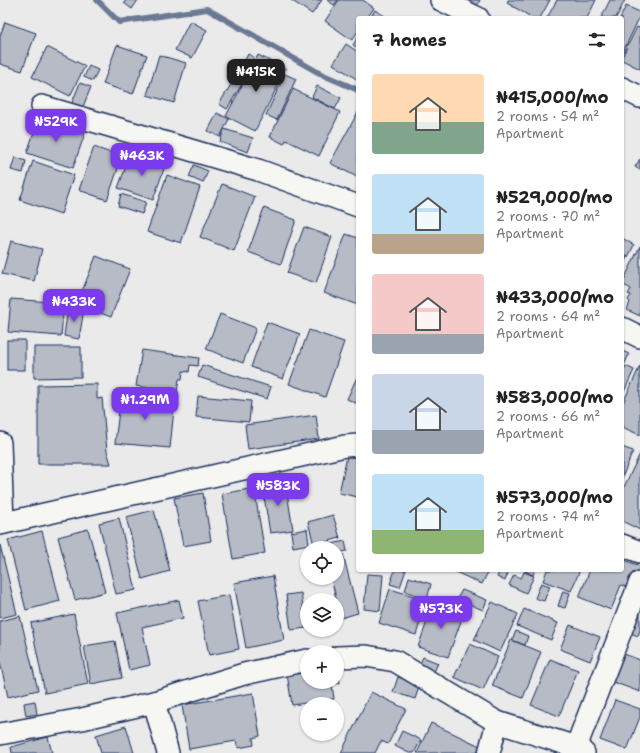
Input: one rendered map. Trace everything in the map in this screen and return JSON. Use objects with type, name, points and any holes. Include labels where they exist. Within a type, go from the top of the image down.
[{"type":"street","points":[[440,0],[474,16]]},
{"type":"street","points":[[624,89],[640,97]]},
{"type":"street","points":[[42,106],[258,170],[356,205]]},
{"type":"street","points":[[624,329],[640,337]]},
{"type":"street","points":[[0,443],[1,524],[344,446],[356,445]]},
{"type":"street","points":[[624,546],[640,552]]},
{"type":"street","points":[[344,656],[366,656],[395,661],[497,722],[580,750],[640,582]]},
{"type":"street","points":[[0,734],[82,719],[154,702],[244,674],[300,662]]},
{"type":"street","points":[[154,702],[168,753]]},
{"type":"street","points":[[489,753],[497,722]]},
{"type":"building","points":[[126,0],[138,0],[132,9],[124,3]]},
{"type":"building","points":[[291,0],[322,0],[312,14]]},
{"type":"building","points":[[327,0],[338,0],[334,5]]},
{"type":"building","points":[[339,0],[363,0],[374,8],[368,16],[356,16],[356,34],[352,40],[325,21]]},
{"type":"building","points":[[467,0],[480,0],[477,6]]},
{"type":"building","points":[[508,0],[550,0],[541,16],[530,16],[507,3]]},
{"type":"building","points":[[557,0],[596,0],[588,16],[548,16]]},
{"type":"building","points":[[610,0],[625,0],[617,16],[602,16]]},
{"type":"building","points":[[626,6],[640,12],[640,16],[624,50],[624,16],[621,16]]},
{"type":"building","points":[[375,10],[385,16],[371,16]]},
{"type":"building","points":[[190,21],[207,30],[192,58],[175,50]]},
{"type":"building","points":[[5,22],[36,33],[22,71],[0,64],[0,36]]},
{"type":"building","points":[[637,27],[640,28],[640,69],[624,61],[624,53]]},
{"type":"building","points":[[346,44],[356,51],[356,79],[333,64]]},
{"type":"building","points":[[117,45],[147,55],[133,94],[103,84]]},
{"type":"building","points":[[47,47],[85,66],[70,96],[32,77]]},
{"type":"building","points":[[248,54],[254,57],[246,72],[241,68]]},
{"type":"building","points":[[159,55],[186,63],[174,103],[147,95]]},
{"type":"building","points":[[258,55],[286,69],[255,131],[226,116]]},
{"type":"building","points":[[89,66],[98,70],[93,81],[84,77]]},
{"type":"building","points":[[285,74],[296,79],[277,120],[266,115]]},
{"type":"building","points":[[235,78],[243,82],[227,109],[219,104]]},
{"type":"building","points":[[80,83],[91,87],[82,109],[71,105]]},
{"type":"building","points":[[317,86],[341,98],[335,109],[312,97]]},
{"type":"building","points":[[293,89],[340,112],[319,156],[286,140],[284,144],[270,137]]},
{"type":"building","points":[[217,113],[229,119],[220,137],[208,131]]},
{"type":"building","points":[[356,116],[356,176],[330,163]]},
{"type":"building","points":[[39,117],[85,133],[73,168],[27,153]]},
{"type":"building","points":[[224,129],[253,138],[248,152],[220,142]]},
{"type":"building","points":[[94,147],[122,157],[107,200],[79,190]]},
{"type":"building","points":[[131,153],[165,166],[153,200],[118,188]]},
{"type":"building","points":[[15,157],[26,161],[23,173],[11,170]]},
{"type":"building","points":[[640,159],[640,170],[635,167]]},
{"type":"building","points":[[33,161],[74,175],[61,214],[20,200]]},
{"type":"building","points":[[194,165],[208,171],[203,183],[189,177]]},
{"type":"building","points":[[167,175],[200,187],[181,243],[147,232]]},
{"type":"building","points":[[222,184],[255,197],[234,251],[200,237]]},
{"type":"building","points":[[121,194],[146,202],[142,214],[118,206]]},
{"type":"building","points":[[264,208],[296,220],[281,264],[248,252]]},
{"type":"building","points":[[304,227],[332,237],[316,283],[287,273]]},
{"type":"building","points":[[346,234],[356,237],[356,304],[324,293]]},
{"type":"building","points":[[624,239],[634,245],[628,257],[624,255]]},
{"type":"building","points":[[11,241],[42,249],[34,281],[2,274]]},
{"type":"building","points":[[640,246],[640,316],[627,310],[630,302],[628,300],[631,295],[628,294],[631,289],[624,285],[624,280]]},
{"type":"building","points":[[96,256],[130,269],[111,317],[77,304]]},
{"type":"building","points":[[624,256],[627,257],[624,263]]},
{"type":"building","points":[[11,299],[64,303],[61,336],[8,332]]},
{"type":"building","points":[[68,307],[84,309],[79,339],[64,336]]},
{"type":"building","points":[[220,314],[256,328],[243,363],[206,349]]},
{"type":"building","points":[[267,322],[300,334],[283,379],[251,367]]},
{"type":"building","points":[[309,330],[344,342],[325,397],[289,384]]},
{"type":"building","points":[[7,340],[25,340],[25,370],[7,370]]},
{"type":"building","points":[[34,347],[81,347],[81,377],[34,378]]},
{"type":"building","points":[[142,350],[199,358],[198,366],[190,365],[189,372],[183,371],[182,379],[179,379],[177,392],[136,386]]},
{"type":"building","points":[[624,352],[629,354],[624,365]]},
{"type":"building","points":[[202,365],[271,387],[267,399],[198,377]]},
{"type":"building","points":[[626,366],[634,370],[624,392],[624,370]]},
{"type":"building","points":[[640,366],[640,435],[624,428],[624,401]]},
{"type":"building","points":[[356,379],[356,403],[347,399]]},
{"type":"building","points":[[97,384],[97,399],[102,398],[107,451],[111,464],[38,464],[38,385]]},
{"type":"building","points":[[121,394],[175,399],[170,448],[115,443]]},
{"type":"building","points":[[198,396],[251,401],[249,422],[196,417]]},
{"type":"building","points":[[316,415],[319,439],[248,449],[245,425]]},
{"type":"building","points":[[624,448],[633,451],[624,473]]},
{"type":"building","points":[[640,454],[640,530],[624,522],[624,487]]},
{"type":"building","points":[[347,456],[356,458],[356,497],[339,493]]},
{"type":"building","points":[[285,480],[293,530],[270,533],[262,484]]},
{"type":"building","points":[[254,488],[265,553],[233,559],[222,494]]},
{"type":"building","points":[[203,493],[211,541],[183,546],[174,498]]},
{"type":"building","points":[[154,510],[170,571],[142,579],[126,517]]},
{"type":"building","points":[[333,515],[340,538],[329,541],[313,541],[308,522]]},
{"type":"building","points":[[119,518],[136,590],[116,594],[99,523]]},
{"type":"building","points":[[88,529],[105,592],[75,600],[58,537]]},
{"type":"building","points":[[307,529],[309,541],[300,541],[300,546],[293,547],[291,532]]},
{"type":"building","points":[[42,531],[60,601],[26,610],[8,540]]},
{"type":"building","points":[[344,541],[347,551],[344,552]]},
{"type":"building","points":[[0,545],[17,614],[0,618]]},
{"type":"building","points":[[344,558],[358,613],[344,617],[344,593],[335,593],[333,585],[344,585]]},
{"type":"building","points":[[624,560],[640,566],[632,589],[621,585],[611,610],[579,597],[589,572],[624,572]]},
{"type":"building","points":[[394,572],[405,572],[400,587],[390,584]]},
{"type":"building","points":[[455,572],[488,572],[482,584]]},
{"type":"building","points":[[499,572],[508,572],[505,581],[497,577]]},
{"type":"building","points":[[524,572],[534,576],[526,593],[509,585],[514,575],[521,578]]},
{"type":"building","points":[[527,572],[534,572],[533,575]]},
{"type":"building","points":[[546,572],[579,572],[571,591],[543,581]]},
{"type":"building","points":[[367,574],[383,575],[380,611],[364,609]]},
{"type":"building","points":[[273,576],[284,640],[246,648],[234,583]]},
{"type":"building","points":[[409,577],[431,584],[427,599],[405,591]]},
{"type":"building","points":[[541,583],[550,586],[544,601],[535,598]]},
{"type":"building","points":[[390,589],[427,600],[416,635],[379,623]]},
{"type":"building","points":[[462,590],[487,600],[483,610],[457,599]]},
{"type":"building","points":[[563,591],[570,593],[565,608],[558,606]]},
{"type":"building","points":[[300,593],[300,629],[291,630],[286,595]]},
{"type":"building","points":[[229,595],[239,649],[209,655],[198,601]]},
{"type":"building","points":[[179,600],[183,618],[142,627],[150,665],[129,670],[117,613]]},
{"type":"building","points":[[640,601],[640,630],[638,636],[628,632]]},
{"type":"building","points":[[434,602],[464,613],[448,657],[418,647]]},
{"type":"building","points":[[492,602],[518,614],[500,652],[474,640]]},
{"type":"building","points":[[524,609],[558,623],[551,640],[517,626]]},
{"type":"building","points":[[74,614],[88,684],[45,693],[31,623]]},
{"type":"building","points":[[20,616],[38,690],[8,697],[0,662],[0,621]]},
{"type":"building","points":[[570,625],[600,637],[590,661],[560,649]]},
{"type":"building","points":[[516,631],[528,636],[525,645],[512,640]]},
{"type":"building","points":[[511,640],[541,652],[523,698],[492,686]]},
{"type":"building","points":[[115,641],[122,678],[91,684],[84,646]]},
{"type":"building","points":[[470,644],[498,657],[483,690],[454,677]]},
{"type":"building","points":[[624,654],[640,660],[640,692],[613,682]]},
{"type":"building","points":[[423,657],[438,663],[433,674],[418,668]]},
{"type":"building","points":[[550,659],[578,670],[559,716],[531,705]]},
{"type":"building","points":[[300,672],[300,689],[333,689],[334,697],[300,697],[300,704],[292,705],[287,674]]},
{"type":"building","points":[[398,677],[420,684],[415,699],[393,692]]},
{"type":"building","points":[[371,692],[406,709],[388,744],[381,741],[375,753],[341,753]]},
{"type":"building","points":[[253,693],[260,736],[253,738],[254,745],[238,748],[236,741],[189,749],[182,705]]},
{"type":"building","points":[[615,700],[640,709],[640,717],[627,750],[600,740]]},
{"type":"building","points":[[35,701],[37,714],[26,716],[24,703]]},
{"type":"building","points":[[431,723],[480,746],[477,753],[417,753]]},
{"type":"building","points":[[126,726],[134,753],[101,753],[96,735]]},
{"type":"building","points":[[402,731],[421,740],[414,753],[409,753],[395,746]]},
{"type":"building","points":[[48,737],[52,753],[12,753],[11,747]]},
{"type":"waterway","points":[[97,0],[119,22],[207,9],[321,74],[356,89]]}]
